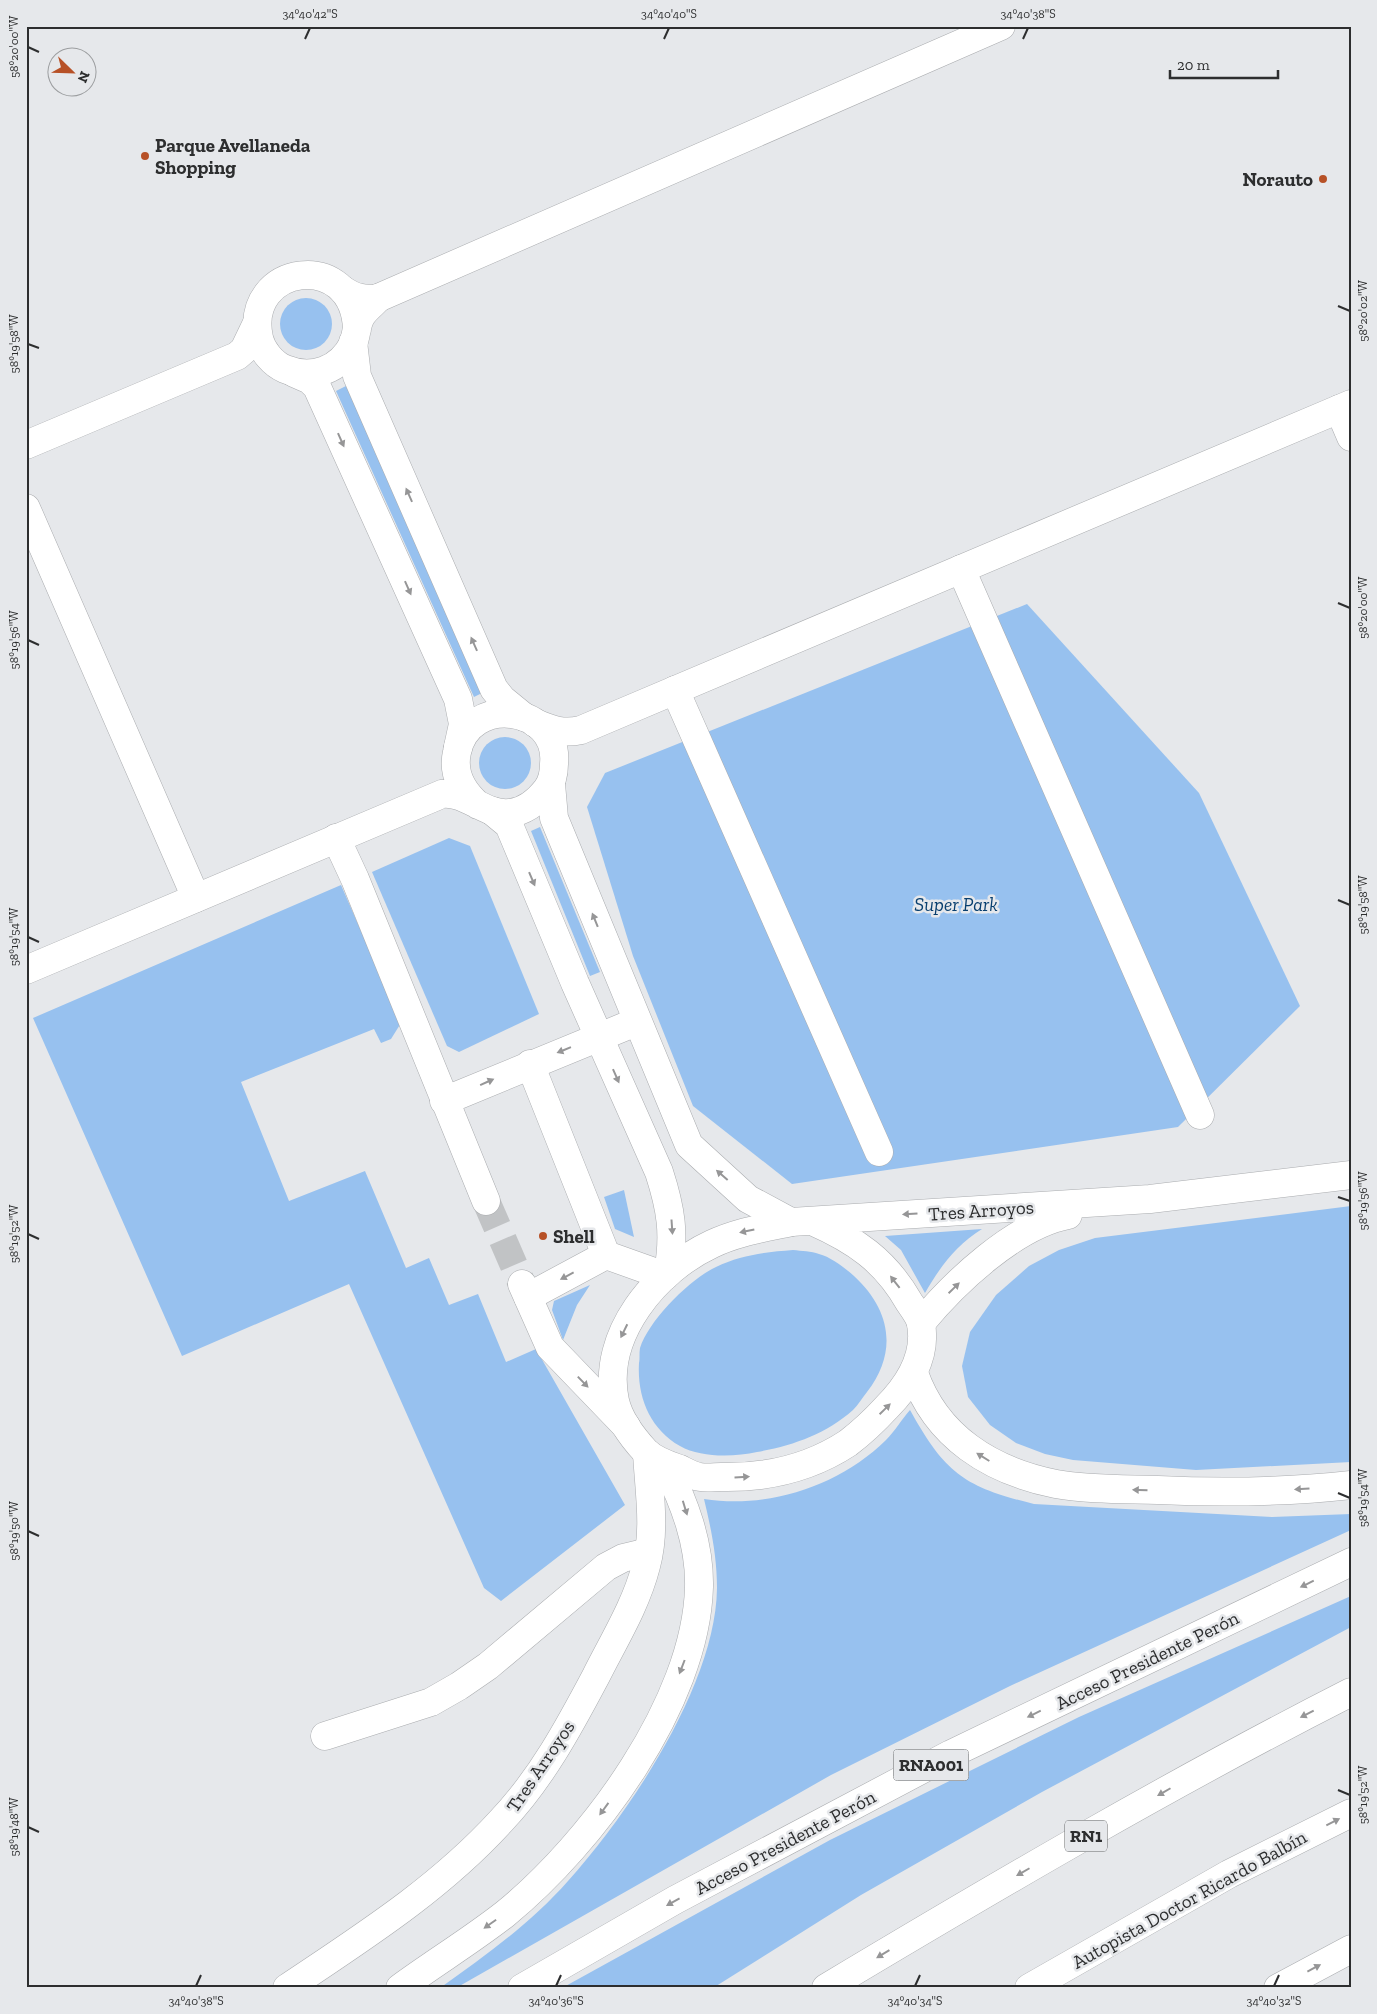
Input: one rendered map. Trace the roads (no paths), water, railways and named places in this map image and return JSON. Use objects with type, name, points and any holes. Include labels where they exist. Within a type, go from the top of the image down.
[{"type":"main road","points":[[256,325],[260,342],[268,356],[287,370],[309,374],[323,372],[336,365],[346,355],[362,315],[378,298],[1002,26]]},
{"type":"main road","points":[[26,445],[237,356],[244,350],[256,325],[259,308],[268,293],[280,281],[296,275],[313,274],[330,279],[343,290],[360,298],[378,298]]},
{"type":"main road","points":[[343,290],[356,315],[357,376],[494,689],[512,708],[530,720],[551,743],[555,758],[552,779],[554,818],[636,1022],[689,1146],[748,1198],[863,1247],[884,1267],[902,1291],[921,1323],[920,1347],[914,1373],[898,1397],[849,1442],[821,1458],[795,1468],[764,1476],[700,1477],[656,1458]]},
{"type":"main road","points":[[237,356],[263,358],[310,380],[317,387],[462,711],[463,724],[456,753],[458,781],[466,795],[509,825],[598,1036],[659,1172],[670,1204],[673,1231],[667,1274],[606,1255],[525,1291],[550,1347],[656,1458],[682,1500],[694,1545],[699,1586],[693,1632],[686,1658],[661,1716],[621,1786],[595,1822],[548,1874],[505,1914],[400,1988]]},
{"type":"main road","points":[[442,794],[465,732],[478,720],[494,714],[512,713],[554,731],[567,733],[581,730],[1345,406],[1351,437]]},
{"type":"main road","points":[[26,508],[196,898]]},
{"type":"main road","points":[[961,569],[1200,1115]]},
{"type":"main road","points":[[675,690],[880,1152]]},
{"type":"main road","points":[[26,970],[442,794],[461,796],[485,808],[508,813],[524,809],[538,801],[552,779],[565,745],[581,730]]},
{"type":"main road","points":[[336,838],[355,879],[486,1201]]},
{"type":"main road","points":[[444,1101],[598,1036],[636,1022]]},
{"type":"main road","points":[[530,1064],[606,1255]]},
{"type":"main road","name":"Tres Arroyos","points":[[626,1426],[615,1401],[613,1364],[619,1342],[630,1319],[667,1274],[711,1244],[737,1234],[801,1221],[1150,1199],[1351,1175]]},
{"type":"main road","name":"Tres Arroyos","points":[[921,1323],[933,1308],[975,1268],[1036,1224],[1057,1217],[1150,1199]]},
{"type":"main road","points":[[914,1373],[920,1391],[933,1413],[956,1438],[984,1458],[1016,1474],[1056,1484],[1084,1488],[1186,1492],[1264,1492],[1351,1486]]},
{"type":"main road","name":"Tres Arroyos","points":[[287,1988],[401,1912],[464,1860],[503,1820],[537,1775],[566,1732],[633,1605],[647,1565],[656,1458]]},
{"type":"main road","points":[[325,1736],[431,1702],[488,1666],[606,1567],[623,1558],[648,1552]]},
{"type":"main road","name":"Acceso Presidente Perón","points":[[522,1988],[675,1900],[951,1754],[1351,1562]]},
{"type":"main road","name":"RN1","points":[[826,1988],[923,1929],[1238,1749],[1351,1692]]},
{"type":"main road","name":"Autopista Doctor Ricardo Balbín","points":[[1029,1988],[1229,1874],[1351,1812]]},
{"type":"main road","points":[[1278,1988],[1351,1949]]},
{"type":"tunnel","points":[[486,1201],[522,1284]]},
{"type":"place","name":"Parque Avellaneda Shopping","points":[[145,156]]},
{"type":"place","name":"Norauto","points":[[1323,179]]},
{"type":"place","name":"Shell","points":[[543,1236]]},
{"type":"park label","name":"Super Park","points":[[956,904]]}]
